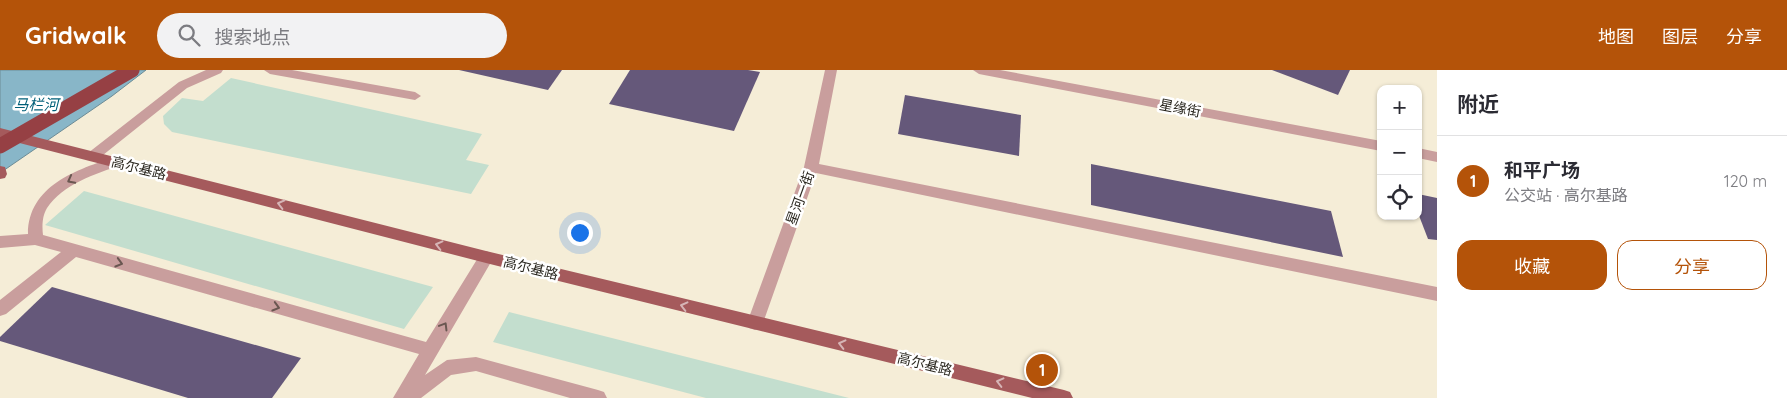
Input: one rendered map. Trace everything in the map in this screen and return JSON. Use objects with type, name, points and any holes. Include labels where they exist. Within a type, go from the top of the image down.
[{"type":"highway","points":[[0,139],[62,101],[128,70]]},
{"type":"highway","points":[[0,146],[132,70]]},
{"type":"main road","name":"高尔基路","points":[[0,133],[486,257],[1064,398]]},
{"type":"street","points":[[86,155],[183,85],[217,70]]},
{"type":"street","points":[[270,70],[415,96]]},
{"type":"street","name":"星河一街","points":[[755,323],[811,166],[831,70]]},
{"type":"street","name":"星缘街","points":[[979,70],[1377,145]]},
{"type":"street","points":[[1422,154],[1437,157]]},
{"type":"street","points":[[34,239],[35,221],[40,206],[62,185],[84,173],[116,162]]},
{"type":"street","points":[[811,166],[1437,294]]},
{"type":"street","points":[[0,242],[34,239],[430,350]]},
{"type":"street","points":[[0,310],[74,250]]},
{"type":"street","points":[[402,398],[486,257]]},
{"type":"street","points":[[408,398],[446,368],[476,364],[598,398]]},
{"type":"green space","points":[[231,78],[482,134],[466,160],[489,165],[471,194],[172,132],[164,124],[163,116],[182,98],[203,101]]},
{"type":"green space","points":[[84,191],[433,287],[404,329],[45,225]]},
{"type":"green space","points":[[509,312],[849,398],[706,398],[493,342]]},
{"type":"water","name":"马栏河","points":[[0,70],[146,70],[112,96],[0,173]]},
{"type":"building","points":[[459,70],[562,70],[548,90]]},
{"type":"building","points":[[630,70],[748,70],[760,72],[734,131],[609,104]]},
{"type":"building","points":[[1272,70],[1350,70],[1338,95]]},
{"type":"building","points":[[905,95],[1021,115],[1019,156],[898,134]]},
{"type":"building","points":[[1091,164],[1331,211],[1343,257],[1091,205]]},
{"type":"building","points":[[1422,195],[1437,198],[1437,240],[1428,239],[1421,220]]},
{"type":"building","points":[[52,287],[301,358],[272,398],[188,398],[0,341],[0,337]]},
{"type":"place","name":"和平广场","points":[[1042,370]]}]
